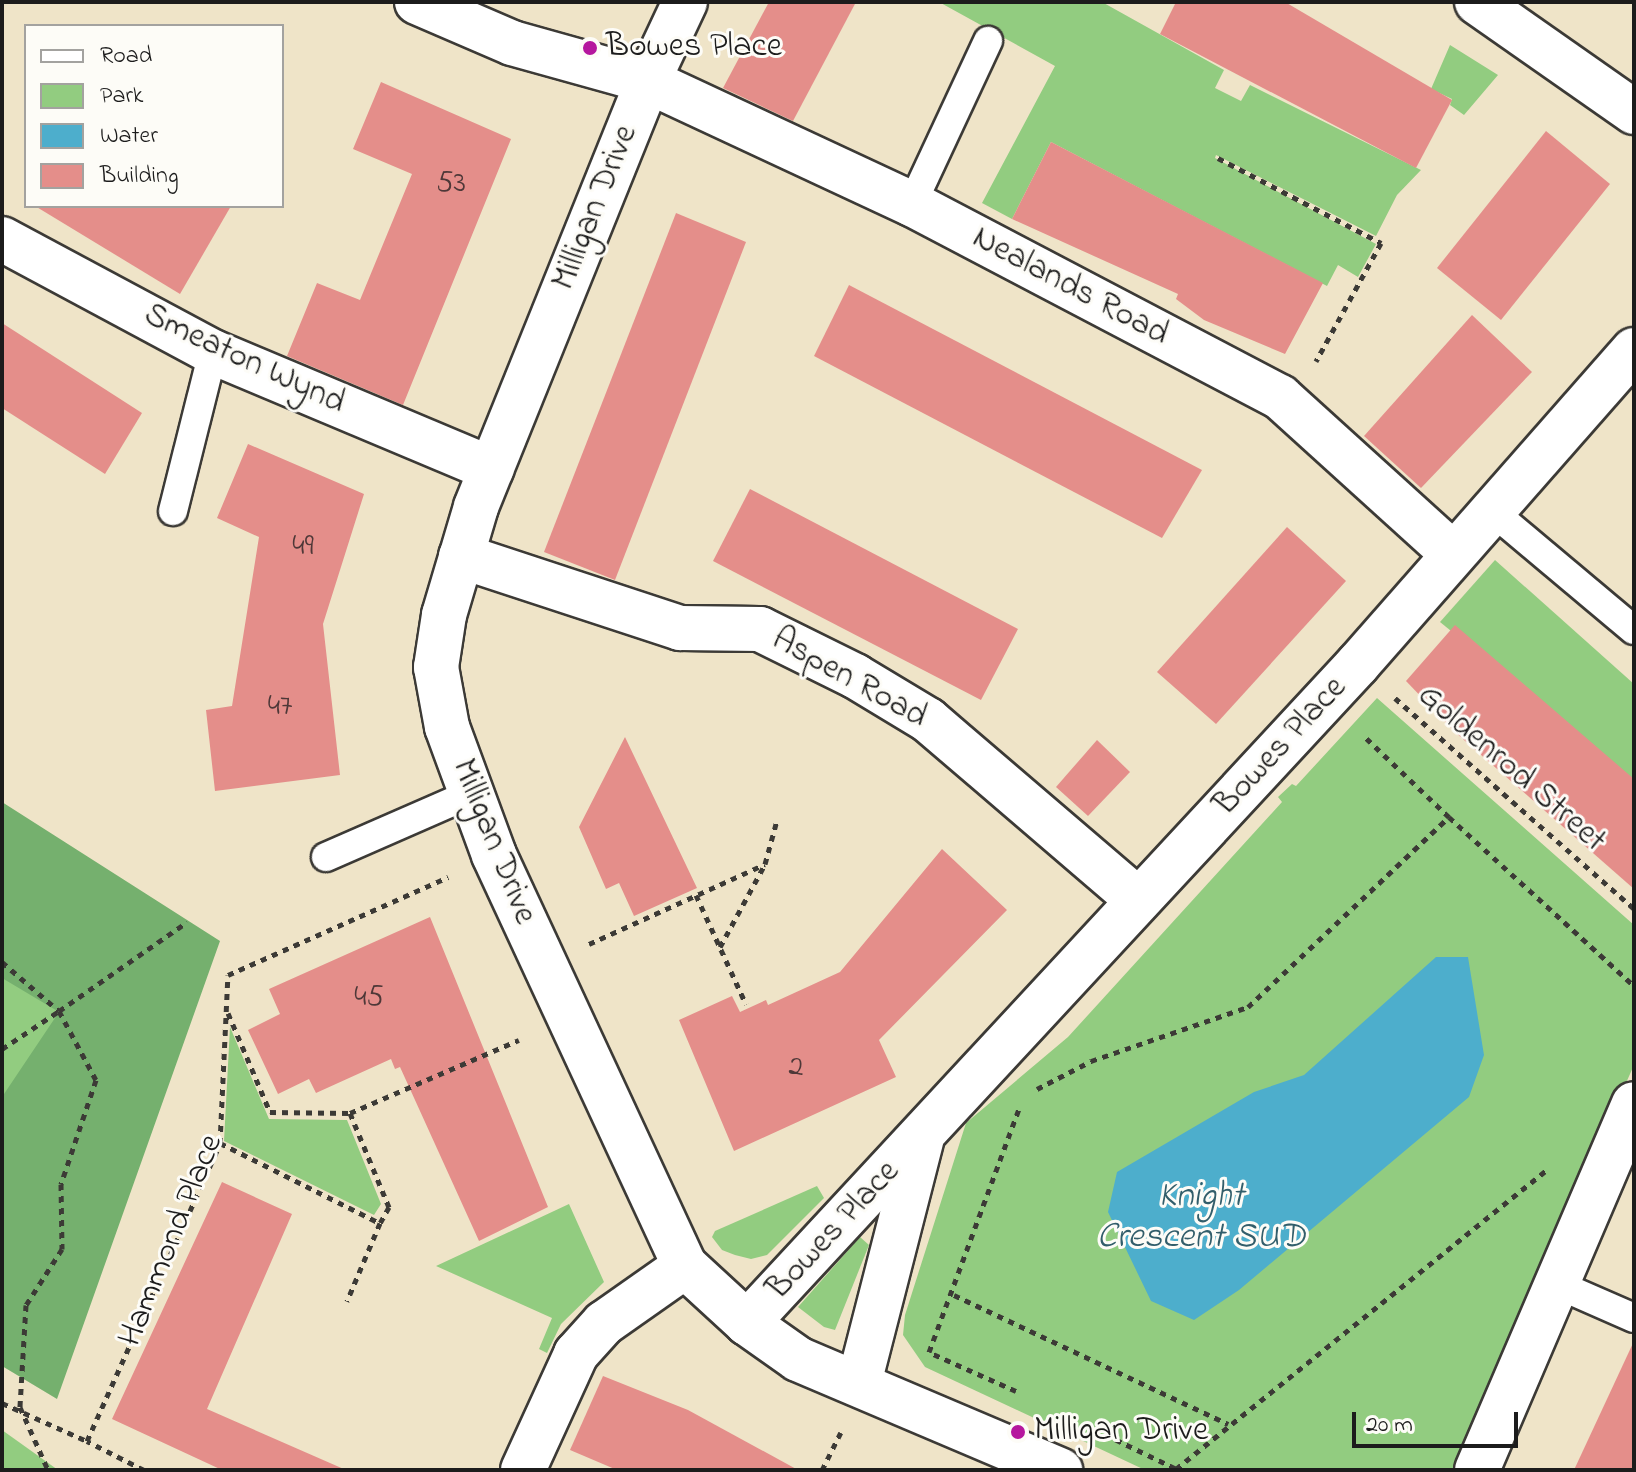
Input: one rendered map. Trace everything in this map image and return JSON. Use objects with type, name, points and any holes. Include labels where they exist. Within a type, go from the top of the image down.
[{"type":"street","name":"Nealands Road","points":[[417,2],[512,43],[648,81],[912,204],[1293,404],[1453,554]]},
{"type":"street","name":"Milligan Drive","points":[[685,2],[648,81],[491,469],[461,556],[444,615],[436,667],[447,727],[494,855],[685,1266],[747,1323],[798,1359],[1060,1470]]},
{"type":"street","points":[[1477,2],[1634,112]]},
{"type":"street","name":"Smeaton Wynd","points":[[2,239],[213,352],[491,469]]},
{"type":"street","name":"Bowes Place","points":[[747,1323],[922,1139],[991,1055],[1358,664],[1634,350]]},
{"type":"street","name":"Aspen Road","points":[[461,556],[680,628],[760,629],[855,676],[928,720],[1138,900]]},
{"type":"street","points":[[1477,1470],[1554,1283],[1625,1123]]},
{"type":"street","name":"Bowes Place","points":[[859,1383],[922,1139]]},
{"type":"street","points":[[523,1470],[576,1354],[604,1323],[685,1266]]},
{"type":"lane","points":[[912,204],[988,41]]},
{"type":"lane","points":[[173,511],[213,352]]},
{"type":"lane","points":[[1492,511],[1634,630]]},
{"type":"lane","points":[[326,857],[470,794]]},
{"type":"lane","points":[[1554,1283],[1634,1318]]},
{"type":"path","points":[[1218,158],[1381,243],[1293,404]]},
{"type":"path","name":"Goldenrod Street","points":[[1358,664],[1634,909]]},
{"type":"path","points":[[1325,700],[1634,986]]},
{"type":"path","points":[[1023,1395],[929,1352],[954,1295],[1024,1096],[1091,1061],[1248,1007],[1449,817]]},
{"type":"path","points":[[719,948],[765,864],[777,820]]},
{"type":"path","name":"Hammond Place","points":[[87,1441],[220,1143],[228,975],[494,855]]},
{"type":"path","points":[[545,964],[765,864]]},
{"type":"path","points":[[696,895],[746,1004]]},
{"type":"path","points":[[2,1049],[187,922]]},
{"type":"path","points":[[2,962],[59,1011],[96,1080],[61,1184],[62,1249],[26,1305],[20,1407],[48,1470]]},
{"type":"path","points":[[227,1011],[270,1112],[350,1113],[519,1040]]},
{"type":"path","points":[[347,1301],[389,1207],[350,1113]]},
{"type":"path","points":[[1079,1422],[1178,1469],[1228,1424],[1584,1141],[1625,1123]]},
{"type":"path","points":[[220,1143],[380,1223]]},
{"type":"path","points":[[954,1295],[1228,1424]]},
{"type":"path","points":[[2,1403],[20,1407],[144,1470]]},
{"type":"green space","points":[[939,2],[1102,2],[1224,70],[1215,88],[1241,101],[1250,85],[1421,170],[1397,195],[1376,236],[1216,155],[1215,158],[1376,244],[1358,277],[1338,265],[1327,286],[1051,142],[1012,219],[982,203],[1055,66]]},
{"type":"green space","points":[[1450,45],[1498,75],[1464,115],[1450,105],[1452,99],[1431,89]]},
{"type":"green space","points":[[1495,560],[1634,684],[1634,780],[1440,622]]},
{"type":"green space","points":[[1377,698],[1634,925],[1634,1065],[1454,1470],[1145,1470],[925,1367],[903,1335],[905,1315],[966,1123],[1068,1037],[1282,802],[1278,797],[1292,784],[1296,786]]},
{"type":"green space","points":[[2,802],[220,941],[57,1399],[2,1366],[2,1097],[59,1012],[2,978]]},
{"type":"green space","points":[[2,974],[65,1012],[2,1283]]},
{"type":"green space","points":[[230,1027],[269,1119],[347,1120],[381,1204],[374,1215],[224,1141]]},
{"type":"green space","points":[[817,1186],[824,1198],[767,1255],[751,1259],[735,1255],[722,1250],[712,1237],[715,1231]]},
{"type":"green space","points":[[569,1204],[604,1282],[561,1324],[547,1353],[539,1349],[552,1318],[436,1266]]},
{"type":"green space","points":[[860,1237],[869,1245],[835,1330],[824,1327],[798,1307]]},
{"type":"green space","points":[[2,1430],[58,1470],[2,1470]]},
{"type":"water","name":"Knight Crescent SUD","points":[[1436,957],[1468,957],[1484,1055],[1469,1097],[1239,1290],[1194,1320],[1151,1301],[1108,1212],[1117,1172],[1254,1092],[1304,1075]]},
{"type":"building","points":[[769,2],[856,2],[793,121],[723,88]]},
{"type":"building","points":[[1176,2],[1285,2],[1452,100],[1416,168],[1160,34]]},
{"type":"building","points":[[381,82],[511,139],[403,405],[287,356],[317,283],[360,300],[412,174],[353,149]]},
{"type":"building","points":[[1546,131],[1610,184],[1501,320],[1437,268]]},
{"type":"building","points":[[1051,142],[1323,283],[1285,354],[1204,320],[1176,299],[1178,294],[1012,219]]},
{"type":"building","points":[[38,208],[230,208],[180,294]]},
{"type":"building","points":[[676,213],[746,242],[615,580],[544,552]]},
{"type":"building","points":[[849,285],[1202,470],[1162,538],[814,356]]},
{"type":"building","points":[[1472,315],[1532,372],[1421,488],[1364,436]]},
{"type":"building","points":[[2,323],[142,413],[105,474],[2,408]]},
{"type":"building","points":[[248,444],[364,494],[323,624],[340,775],[215,791],[206,710],[232,706],[259,537],[217,518]]},
{"type":"building","points":[[750,489],[1018,629],[981,700],[713,561]]},
{"type":"building","points":[[1287,527],[1346,581],[1216,724],[1157,672]]},
{"type":"building","points":[[1455,625],[1634,779],[1634,889],[1456,733],[1406,681]]},
{"type":"building","points":[[625,737],[697,888],[634,916],[619,883],[606,889],[579,827]]},
{"type":"building","points":[[1097,740],[1130,772],[1088,816],[1056,787]]},
{"type":"building","points":[[942,849],[1007,910],[879,1040],[896,1077],[734,1151],[679,1020],[732,996],[740,1012],[766,1000],[768,1005],[840,972]]},
{"type":"building","points":[[430,917],[548,1207],[479,1241],[400,1067],[395,1069],[391,1059],[316,1093],[309,1079],[278,1094],[248,1030],[280,1014],[269,989]]},
{"type":"building","points":[[222,1182],[292,1214],[207,1409],[346,1470],[222,1470],[112,1419]]},
{"type":"building","points":[[1634,1341],[1634,1470],[1574,1470]]},
{"type":"building","points":[[603,1376],[688,1410],[798,1470],[617,1470],[570,1450]]},
{"type":"place","name":"Bowes Place","points":[[590,48]]},
{"type":"place","name":"Milligan Drive","points":[[1018,1432]]}]
